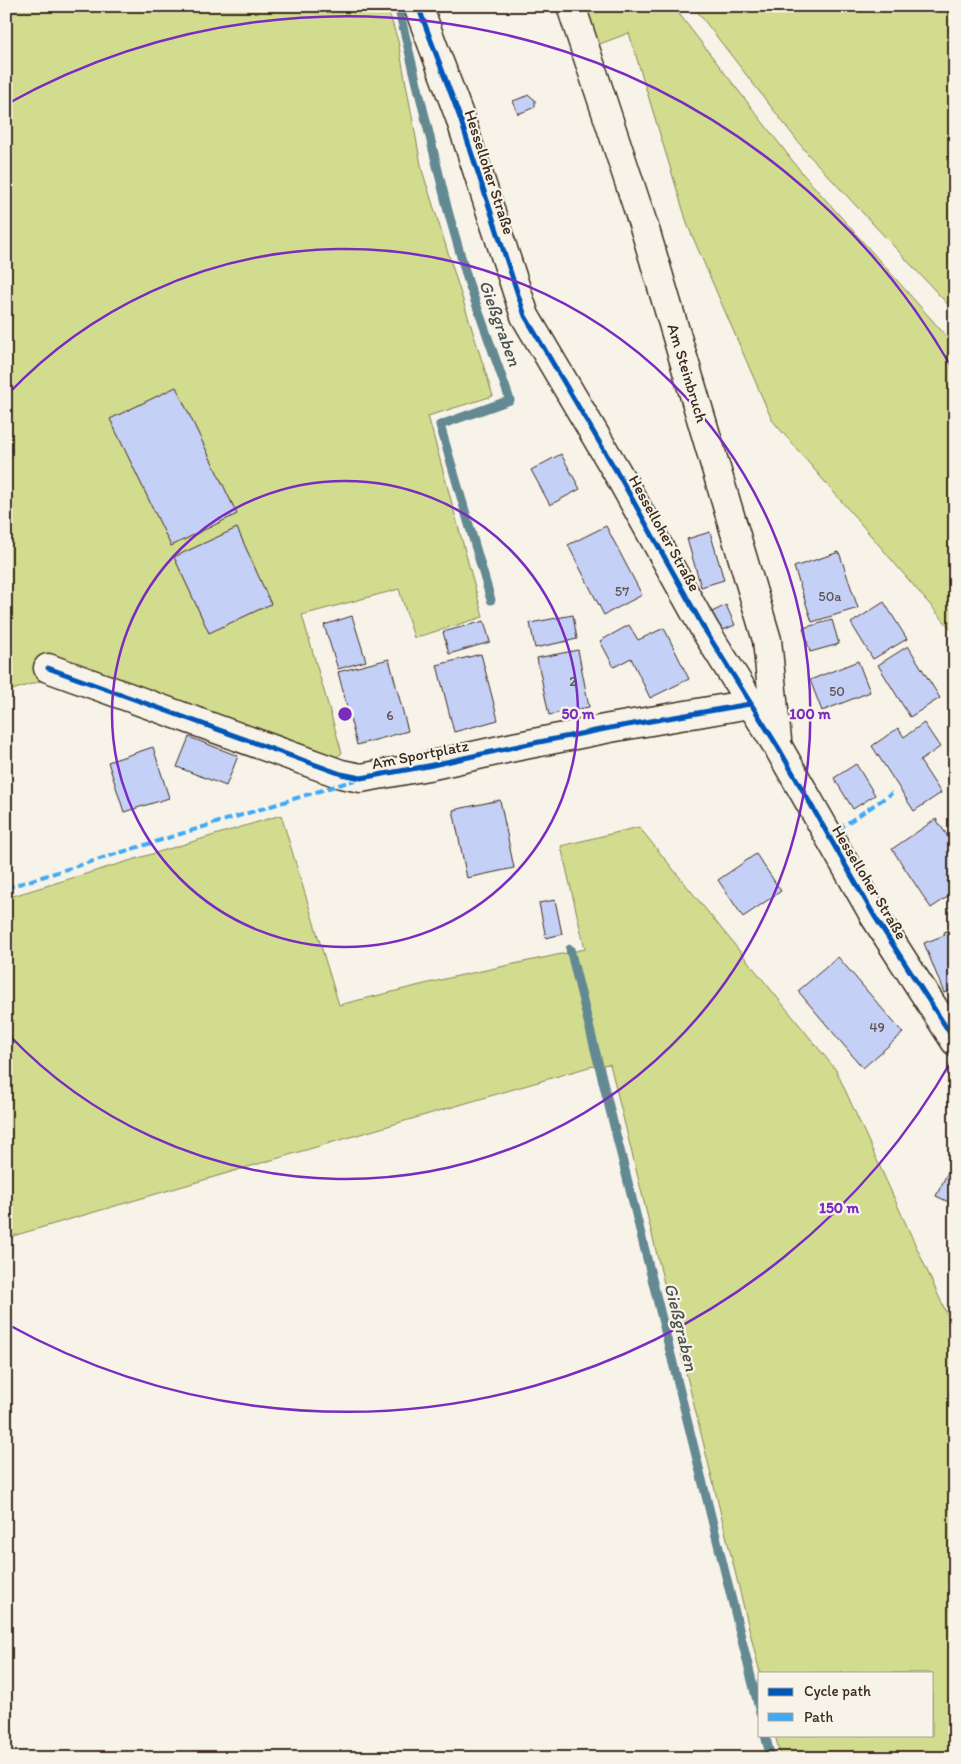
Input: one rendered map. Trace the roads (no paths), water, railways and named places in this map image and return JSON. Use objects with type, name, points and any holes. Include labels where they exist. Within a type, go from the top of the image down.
[{"type":"street","name":"Hesselloher Straße","points":[[418,6],[459,115],[525,316],[621,479],[705,630],[778,747],[875,916],[955,1041]]},
{"type":"street","name":"Am Steinbruch","points":[[571,6],[646,233],[767,640],[778,747]]},
{"type":"street","name":"Am Sportplatz","points":[[48,668],[341,774],[361,778],[428,766],[514,746],[750,704]]},
{"type":"waterway","name":"Gießgraben","points":[[398,6],[448,211],[468,281],[510,400],[440,425],[491,600]]},
{"type":"waterway","name":"Gießgraben","points":[[570,949],[758,1705]]},
{"type":"waterway","name":"Gießgraben","points":[[765,1736],[771,1758]]}]
